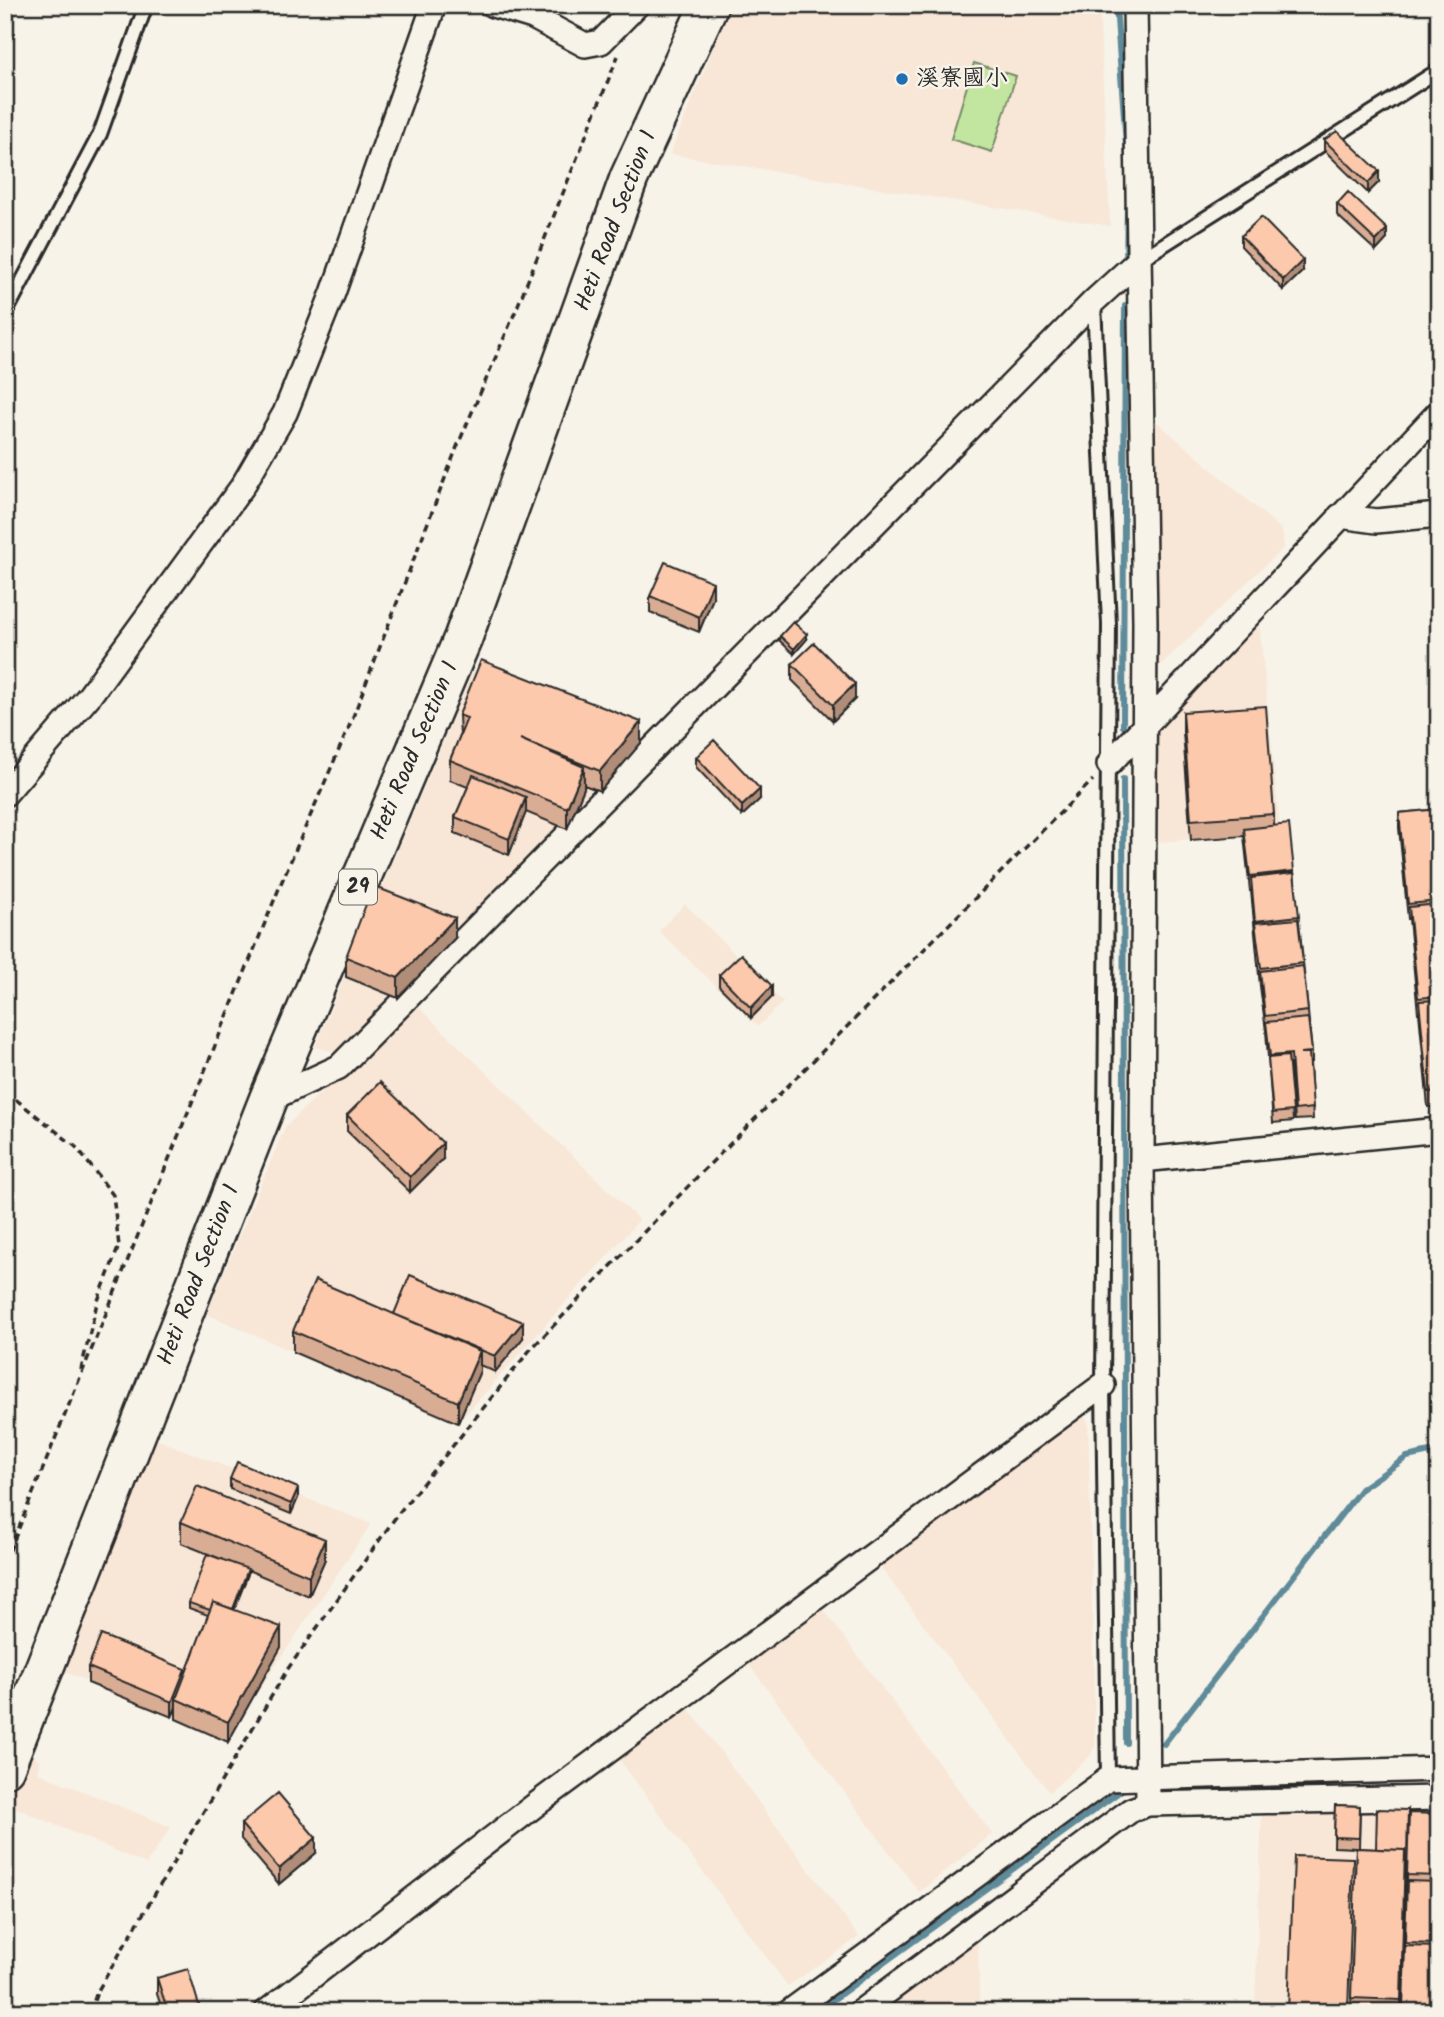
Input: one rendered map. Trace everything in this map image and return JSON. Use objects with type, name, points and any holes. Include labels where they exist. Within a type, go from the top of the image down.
[{"type":"main road","name":"Heti Road Section 1","points":[[5,1768],[268,1100],[463,638],[629,178],[709,5]]},
{"type":"street","points":[[5,794],[90,695],[242,487],[285,414],[333,293],[434,5]]},
{"type":"street","points":[[493,5],[533,17],[585,45],[601,43],[637,5]]},
{"type":"street","points":[[1135,5],[1145,622],[1142,1160],[1148,1804]]},
{"type":"street","points":[[268,1100],[339,1067],[1094,301],[1138,261]]},
{"type":"street","points":[[1109,764],[1439,412]]},
{"type":"street","points":[[1340,516],[1376,521],[1439,515]]},
{"type":"street","points":[[1142,1160],[1439,1130]]},
{"type":"street","points":[[266,2012],[538,1803],[1103,1385]]},
{"type":"street","points":[[789,2012],[1108,1779],[1439,1769]]},
{"type":"street","points":[[860,2012],[1131,1810],[1148,1804],[1439,1798]]},
{"type":"lane","points":[[5,314],[100,134],[146,5]]},
{"type":"lane","points":[[1138,261],[1439,70]]},
{"type":"lane","points":[[1094,301],[1109,624],[1103,1385],[1108,1779]]},
{"type":"path","points":[[5,1562],[282,881],[351,722],[457,447],[521,297],[619,52]]},
{"type":"path","points":[[90,2012],[97,1992],[287,1670],[397,1514],[530,1350],[1109,764]]},
{"type":"path","points":[[5,1094],[14,1098],[76,1147],[113,1195],[119,1246],[97,1303],[77,1387]]},
{"type":"shaded area","name":"溪寮國小","points":[[731,5],[1099,5],[1110,226],[670,154]]},
{"type":"shaded area","points":[[1149,415],[1282,530],[1284,547],[1150,675]]},
{"type":"shaded area","points":[[1259,622],[1280,830],[1159,842],[1152,728]]},
{"type":"shaded area","points":[[473,671],[642,738],[340,1053],[315,1047]]},
{"type":"shaded area","points":[[685,904],[783,1002],[758,1026],[659,931]]},
{"type":"shaded area","points":[[414,1003],[639,1220],[458,1423],[207,1314],[285,1127]]},
{"type":"shaded area","points":[[1081,1410],[1088,1422],[1095,1745],[1090,1756],[1049,1792],[879,1565]]},
{"type":"shaded area","points":[[153,1438],[371,1524],[227,1737],[63,1671]]},
{"type":"shaded area","points":[[822,1608],[992,1834],[919,1892],[748,1663]]},
{"type":"shaded area","points":[[688,1708],[859,1937],[788,1986],[619,1759]]},
{"type":"shaded area","points":[[29,1752],[40,1761],[38,1773],[171,1827],[146,1864],[5,1803]]},
{"type":"shaded area","points":[[1262,1807],[1439,1808],[1439,2012],[1255,2012]]},
{"type":"shaded area","points":[[978,1931],[979,2012],[875,2012]]},
{"type":"green space","points":[[974,63],[1016,76],[992,152],[951,139]]},
{"type":"building","points":[[1337,131],[1379,171],[1368,183],[1324,140]]},
{"type":"building","points":[[1348,192],[1387,229],[1376,241],[1337,204]]},
{"type":"building","points":[[1261,217],[1303,260],[1283,280],[1241,236]]},
{"type":"building","points":[[665,562],[713,582],[699,617],[650,596]]},
{"type":"building","points":[[793,622],[807,634],[794,649],[780,636]]},
{"type":"building","points":[[814,643],[855,684],[833,705],[792,664]]},
{"type":"building","points":[[481,660],[641,722],[600,771],[520,739],[584,767],[567,808],[450,760],[467,718],[459,715]]},
{"type":"building","points":[[1266,706],[1274,814],[1191,820],[1183,712]]},
{"type":"building","points":[[714,740],[760,789],[742,806],[696,757]]},
{"type":"building","points":[[473,775],[526,797],[509,839],[455,817]]},
{"type":"building","points":[[1439,809],[1439,901],[1408,904],[1399,813]]},
{"type":"building","points":[[1289,824],[1294,871],[1250,876],[1244,829]]},
{"type":"building","points":[[1294,873],[1299,916],[1255,921],[1251,878]]},
{"type":"building","points":[[373,886],[455,918],[398,978],[346,957]]},
{"type":"building","points":[[1439,904],[1439,996],[1418,998],[1409,907]]},
{"type":"building","points":[[1298,919],[1303,963],[1261,968],[1255,923]]},
{"type":"building","points":[[741,954],[772,986],[751,1008],[719,975]]},
{"type":"building","points":[[1303,966],[1308,1011],[1265,1016],[1260,971]]},
{"type":"building","points":[[1439,1000],[1439,1091],[1428,1092],[1419,1001]]},
{"type":"building","points":[[1308,1018],[1312,1052],[1300,1053],[1309,1053],[1313,1108],[1295,1110],[1291,1054],[1270,1056],[1266,1022]]},
{"type":"building","points":[[1288,1056],[1293,1111],[1273,1113],[1268,1058]]},
{"type":"building","points":[[380,1082],[443,1143],[410,1177],[347,1115]]},
{"type":"building","points":[[410,1275],[523,1322],[495,1356],[394,1314]]},
{"type":"building","points":[[315,1280],[480,1351],[458,1402],[293,1331]]},
{"type":"building","points":[[237,1462],[298,1488],[291,1504],[230,1479]]},
{"type":"building","points":[[197,1486],[325,1539],[309,1576],[181,1522]]},
{"type":"building","points":[[207,1554],[248,1569],[233,1609],[213,1602],[210,1610],[189,1603]]},
{"type":"building","points":[[213,1602],[281,1627],[228,1722],[176,1699]]},
{"type":"building","points":[[101,1635],[185,1669],[172,1702],[88,1667]]},
{"type":"building","points":[[278,1793],[316,1838],[279,1869],[241,1824]]},
{"type":"building","points":[[1335,1805],[1360,1806],[1359,1838],[1334,1837]]},
{"type":"building","points":[[1377,1809],[1408,1810],[1407,1857],[1405,1850],[1376,1849]]},
{"type":"building","points":[[1409,1813],[1439,1814],[1439,1876],[1407,1875]]},
{"type":"building","points":[[1356,1848],[1405,1850],[1401,2000],[1351,1998]]},
{"type":"building","points":[[1294,1856],[1353,1858],[1348,2012],[1288,2012]]},
{"type":"building","points":[[1407,1881],[1439,1882],[1439,1944],[1405,1943]]},
{"type":"building","points":[[1405,1946],[1439,1947],[1439,2012],[1402,2012],[1433,2011],[1403,2008]]},
{"type":"building","points":[[188,1969],[201,2012],[168,2012],[157,1978]]},
{"type":"waterway","points":[[1116,5],[1127,159]]},
{"type":"waterway","points":[[1126,262],[1127,208]]},
{"type":"waterway","points":[[1123,726],[1125,306]]},
{"type":"waterway","points":[[1123,779],[1126,1743]]},
{"type":"waterway","points":[[1164,1744],[1361,1489],[1407,1457],[1439,1450]]},
{"type":"waterway","points":[[816,2012],[1126,1787]]},
{"type":"place","name":"溪寮國小","points":[[902,79]]}]
